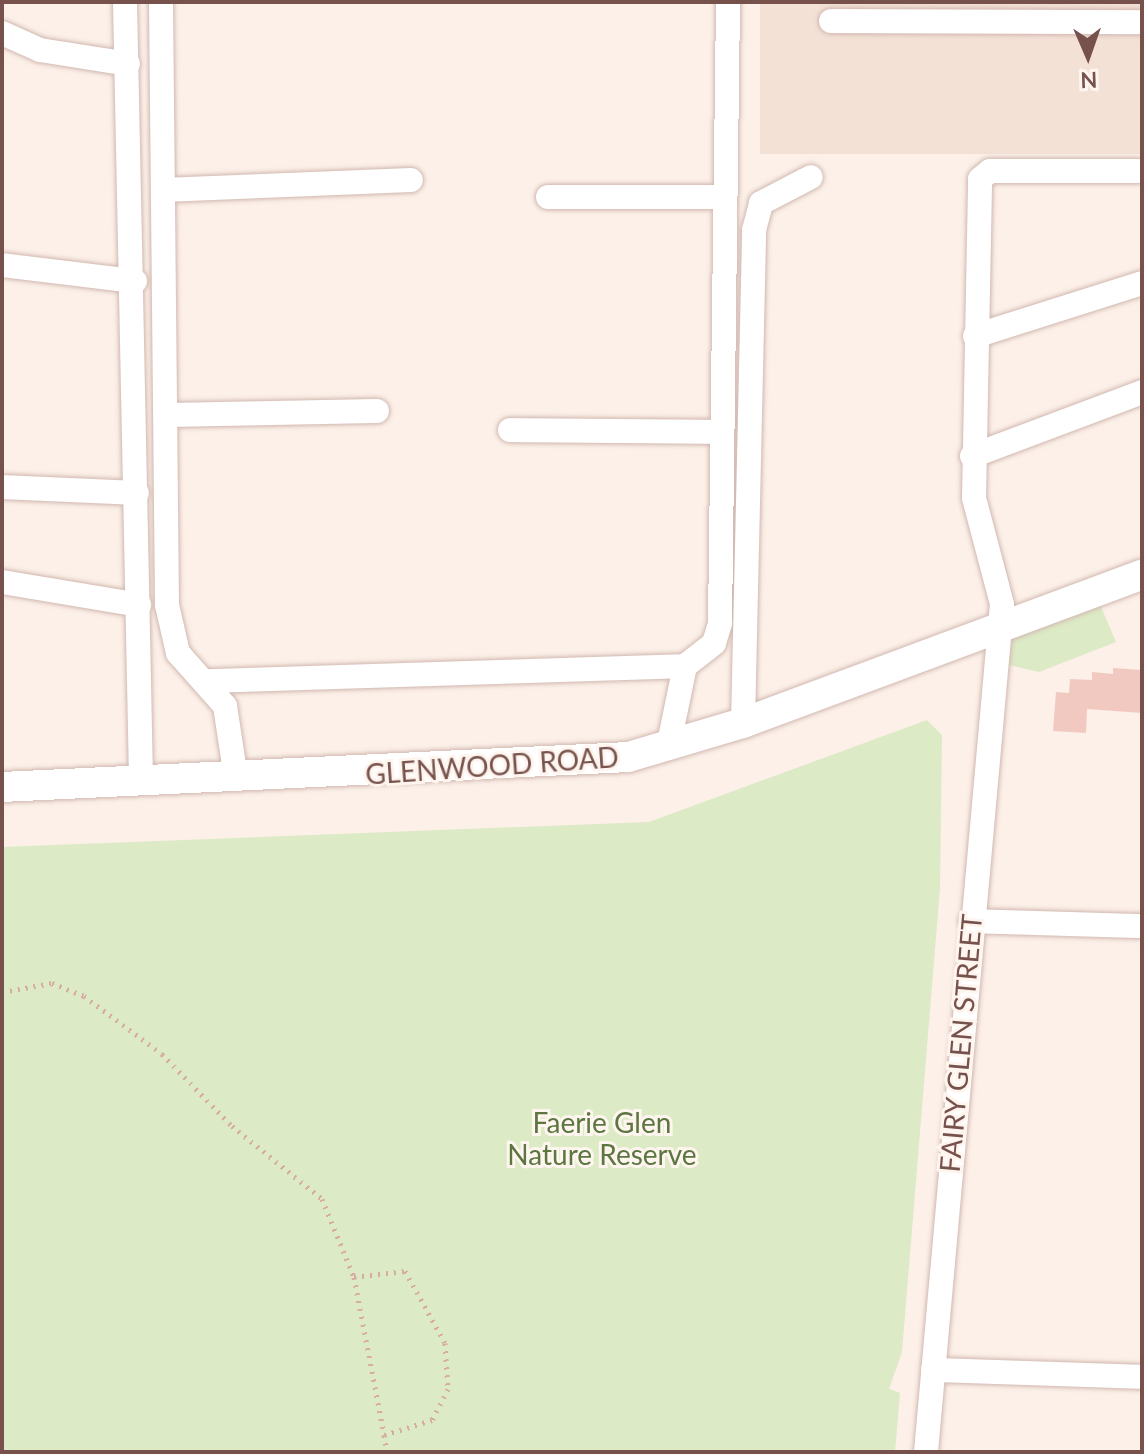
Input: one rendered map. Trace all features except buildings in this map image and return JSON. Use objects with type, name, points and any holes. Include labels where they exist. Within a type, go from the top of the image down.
[{"type":"street","points":[[125,2],[135,281],[141,782]]},
{"type":"street","points":[[161,2],[170,637],[186,663],[211,681],[225,706],[236,778]]},
{"type":"street","points":[[211,681],[685,666],[714,643],[720,623],[720,432],[728,2]]},
{"type":"street","points":[[831,21],[1142,22]]},
{"type":"street","points":[[2,33],[40,50],[128,64]]},
{"type":"street","name":"FAIRY GLEN STREET","points":[[926,1452],[994,634],[1001,582],[982,546],[972,456],[980,179],[990,171],[1138,171]]},
{"type":"street","points":[[743,723],[754,230],[761,203],[811,177]]},
{"type":"street","points":[[163,190],[411,180]]},
{"type":"street","points":[[548,197],[724,197]]},
{"type":"street","points":[[2,265],[135,281]]},
{"type":"street","points":[[975,336],[1142,283]]},
{"type":"street","points":[[972,456],[1142,392]]},
{"type":"street","points":[[167,415],[377,411]]},
{"type":"street","points":[[510,430],[720,432]]},
{"type":"street","points":[[2,487],[137,493]]},
{"type":"street","name":"GLENWOOD ROAD","points":[[2,787],[584,763],[668,748],[994,634],[1142,575]]},
{"type":"street","points":[[2,582],[139,605]]},
{"type":"street","points":[[668,748],[685,666]]},
{"type":"street","points":[[971,921],[1142,926]]},
{"type":"street","points":[[933,1370],[1142,1377]]},
{"type":"path","points":[[2,992],[22,984],[74,991],[162,1054],[232,1126],[322,1199],[354,1277],[387,1452]]},
{"type":"path","points":[[354,1277],[405,1271],[445,1343],[448,1389],[432,1420],[384,1435]]},
{"type":"shaded area","points":[[760,2],[1142,2],[1142,154],[760,154]]},
{"type":"green space","points":[[1095,593],[1116,642],[1039,672],[1009,665],[1014,622]]},
{"type":"green space","name":"Faerie Glen Nature Reserve","points":[[927,720],[942,735],[940,888],[902,1352],[889,1389],[900,1393],[895,1452],[2,1452],[2,847],[649,822]]}]
